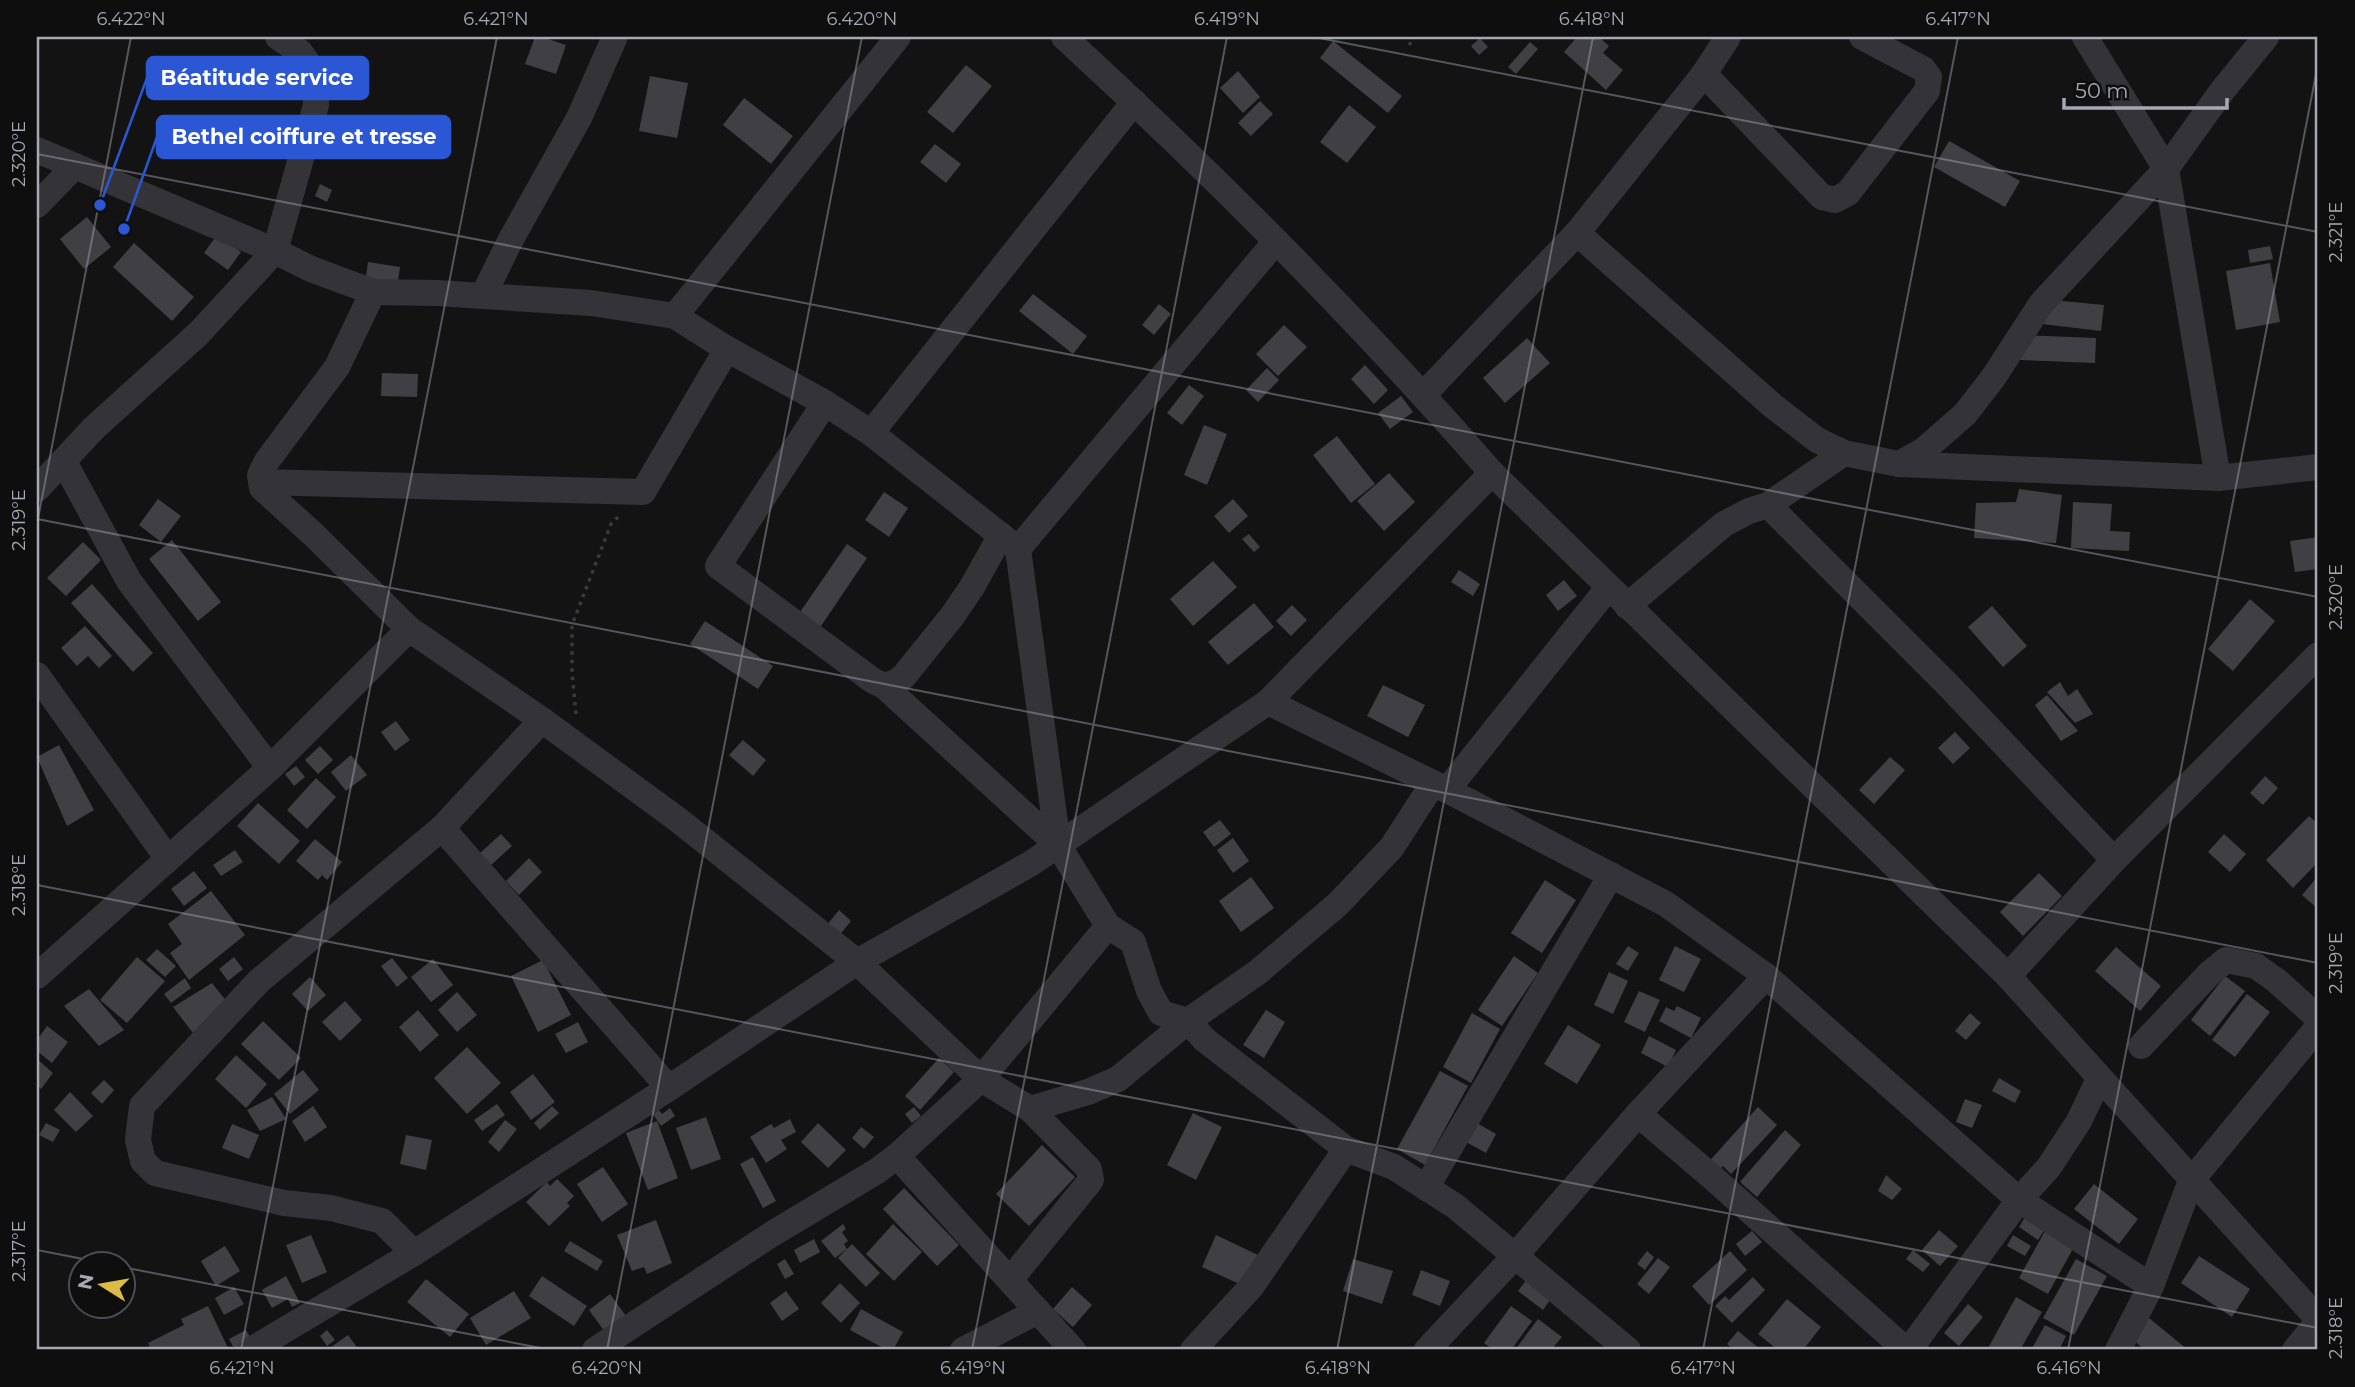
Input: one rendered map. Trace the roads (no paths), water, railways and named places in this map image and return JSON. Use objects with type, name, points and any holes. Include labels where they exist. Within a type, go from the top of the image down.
[{"type":"street","points":[[37,489],[94,428],[198,334],[275,251],[316,105],[314,72],[300,52],[278,37]]},
{"type":"street","points":[[675,316],[898,37]]},
{"type":"street","points":[[1064,37],[1135,102],[1276,241],[1424,394],[1492,473],[2008,976],[2318,1320],[2295,1350]]},
{"type":"street","points":[[1424,394],[1577,233],[1704,74],[1728,37]]},
{"type":"street","points":[[1704,74],[1822,197],[1835,200],[1848,193],[1927,91],[1929,78],[1923,69],[1862,37]]},
{"type":"street","points":[[2085,37],[2166,169],[2218,478]]},
{"type":"street","points":[[1899,464],[1924,450],[1965,414],[1993,378],[2041,304],[2166,169],[2222,90],[2266,37]]},
{"type":"street","points":[[483,296],[510,241],[579,118],[614,39]]},
{"type":"street","points":[[871,433],[1135,102]]},
{"type":"street","points":[[37,150],[275,251],[311,269],[373,292],[592,303],[675,316],[727,349],[825,402],[871,433],[1010,542],[1058,845]]},
{"type":"street","points":[[37,205],[75,166]]},
{"type":"street","points":[[1577,233],[1773,406],[1817,440],[1844,453],[1899,464],[2218,478],[2318,467]]},
{"type":"street","points":[[884,686],[904,676],[1010,542],[1276,241]]},
{"type":"street","points":[[373,292],[337,367],[267,461],[260,475],[262,488],[409,629],[541,720],[677,819],[857,962],[981,1079],[1030,1109],[1088,1169],[1091,1180],[1010,1280]]},
{"type":"street","points":[[261,482],[643,492],[727,349]]},
{"type":"street","points":[[825,402],[718,566],[872,680],[884,686],[1058,845],[1108,926],[1133,942],[1149,991],[1161,1013],[1188,1021],[1205,1040],[1346,1149],[1394,1167],[1455,1206],[1628,1350]]},
{"type":"street","points":[[1627,606],[1724,524],[1741,514],[1768,505],[1844,453]]},
{"type":"street","points":[[64,462],[129,581],[270,768]]},
{"type":"street","points":[[251,1350],[414,1253],[857,962],[1030,864],[1268,702],[1492,473]]},
{"type":"street","points":[[1768,505],[1948,685],[2114,860]]},
{"type":"street","points":[[1030,1109],[1088,1092],[1118,1079],[1188,1021],[1258,972],[1338,904],[1392,847],[1608,588]]},
{"type":"street","points":[[37,975],[270,768],[409,629]]},
{"type":"street","points":[[2008,976],[2114,860],[2318,655]]},
{"type":"street","points":[[37,675],[167,859]]},
{"type":"street","points":[[1268,702],[1666,904],[1766,976],[2019,1200],[2151,1286]]},
{"type":"street","points":[[414,1253],[382,1221],[331,1208],[284,1203],[155,1173],[143,1161],[138,1140],[142,1106],[259,981],[442,828],[541,720]]},
{"type":"street","points":[[442,828],[669,1088]]},
{"type":"street","points":[[1426,1188],[1611,876]]},
{"type":"street","points":[[595,1350],[897,1156],[981,1079],[1108,926]]},
{"type":"street","points":[[2141,1046],[2210,972],[2226,960],[2256,966],[2318,1018]]},
{"type":"street","points":[[1427,1350],[1515,1256],[1638,1114],[1766,976]]},
{"type":"street","points":[[2118,1350],[2151,1286],[2191,1181],[2318,1027]]},
{"type":"street","points":[[1638,1114],[1713,1177],[1907,1350],[2019,1200],[2049,1167],[2079,1121],[2099,1079]]},
{"type":"street","points":[[1193,1350],[1251,1287],[1346,1149]]},
{"type":"street","points":[[897,1156],[1073,1350]]},
{"type":"street","points":[[963,1350],[1038,1311]]},
{"type":"place","name":"Béatitude service","points":[[100,205]]},
{"type":"place","name":"Bethel coiffure et tresse","points":[[124,229]]}]
